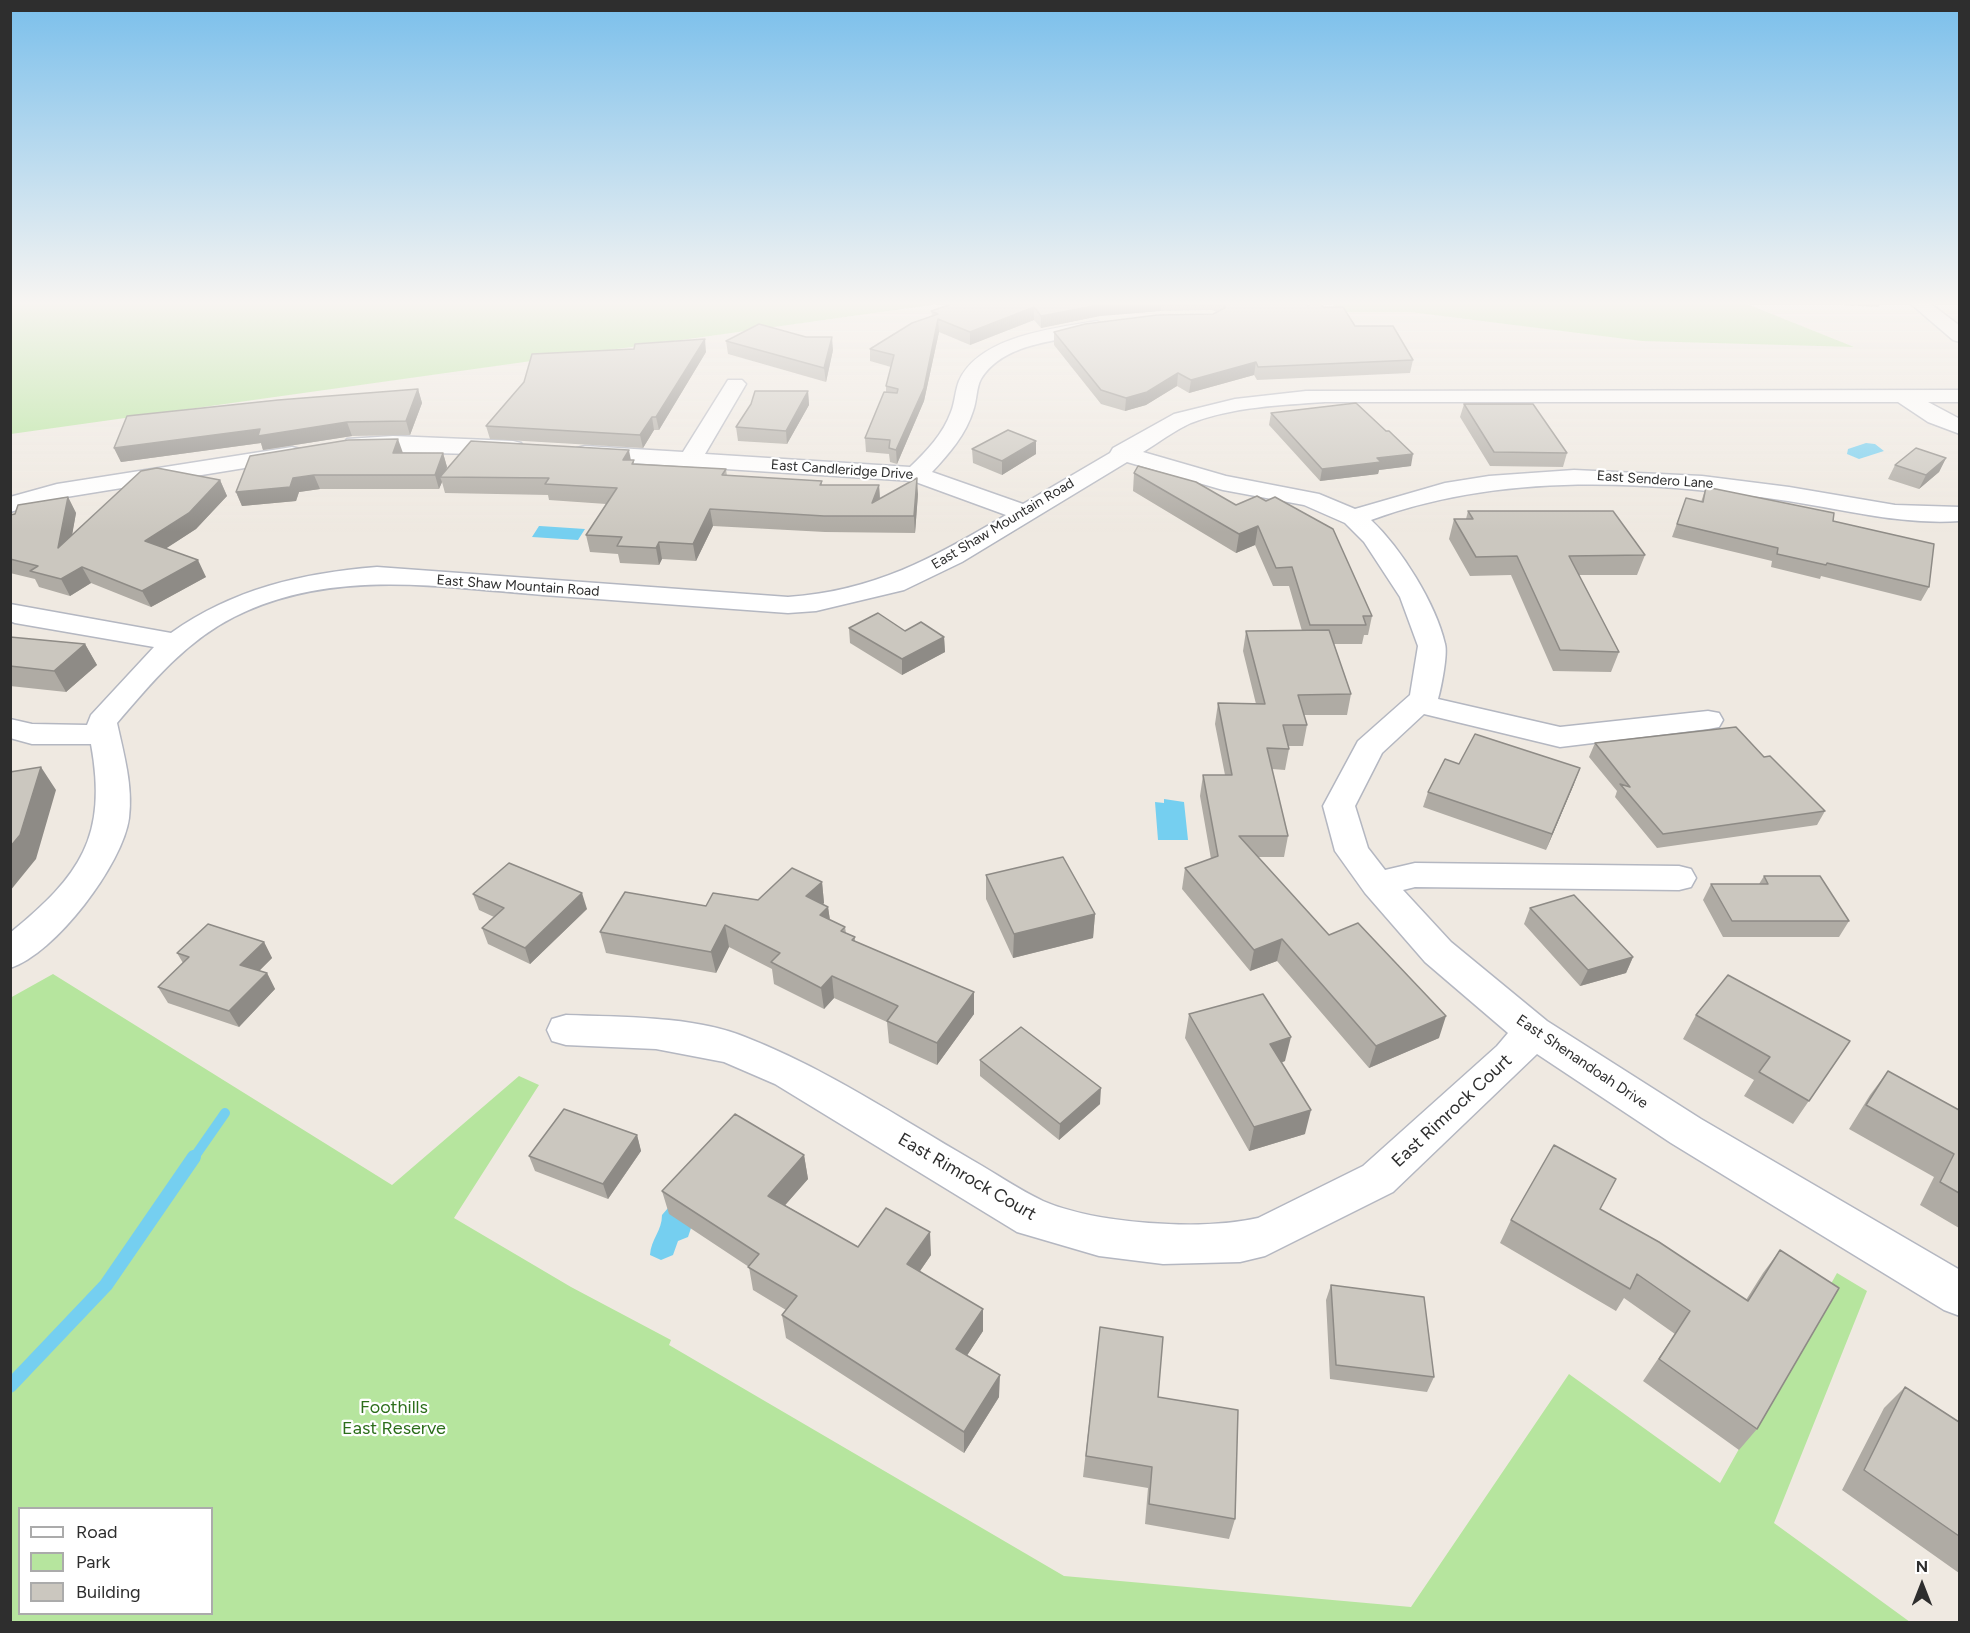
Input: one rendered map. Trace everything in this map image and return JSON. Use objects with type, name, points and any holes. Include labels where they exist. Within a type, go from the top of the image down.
[{"type":"street","points":[[916,474],[939,453],[962,414],[971,380]]},
{"type":"street","points":[[690,459],[735,384]]},
{"type":"street","name":"East Shaw Mountain Road","points":[[103,729],[142,676],[177,643],[214,617],[264,593],[324,579],[377,576],[788,605],[816,603],[895,584],[952,557],[1121,453],[1182,419],[1218,408],[1261,400],[1325,396],[1906,398],[1959,396]]},
{"type":"street","points":[[1906,398],[1936,417],[1959,427]]},
{"type":"street","name":"East Candleridge Drive","points":[[10,505],[57,491],[322,449],[393,443],[916,474],[1025,513]]},
{"type":"street","name":"East Shenandoah Drive","points":[[1121,453],[1223,483],[1310,499],[1354,518],[1374,537],[1413,597],[1432,646],[1424,698],[1369,748],[1339,806],[1352,851],[1377,884],[1438,952],[1533,1032],[1686,1131],[1959,1295]]},
{"type":"street","name":"East Sendero Lane","points":[[1354,518],[1407,499],[1445,490],[1558,477],[1614,476],[1709,483],[1916,515],[1959,514]]},
{"type":"street","points":[[10,612],[26,617],[177,643]]},
{"type":"street","points":[[1418,704],[1560,737],[1708,720]]},
{"type":"street","points":[[10,728],[32,734],[103,729],[114,795],[111,833],[93,868],[39,930],[10,954]]},
{"type":"street","points":[[1377,884],[1414,875],[1679,878]]},
{"type":"street","name":"East Rimrock Court","points":[[566,1030],[656,1034],[730,1047],[789,1072],[1033,1218],[1099,1236],[1163,1244],[1240,1242],[1265,1236],[1378,1179],[1511,1057],[1533,1032]]},
{"type":"green space","points":[[11,380],[395,380],[11,434]]},
{"type":"green space","name":"Foothills East Reserve","points":[[53,974],[392,1185],[519,1076],[539,1085],[454,1218],[571,1287],[671,1340],[669,1345],[1064,1576],[1411,1607],[1569,1374],[1720,1483],[1837,1273],[1867,1291],[1774,1523],[1910,1622],[11,1622],[10,998]]},
{"type":"water","points":[[1866,443],[1875,444],[1884,451],[1859,459],[1847,454],[1848,449]]},
{"type":"water","points":[[539,526],[585,529],[578,540],[532,537]]},
{"type":"water","points":[[1164,799],[1184,802],[1188,840],[1158,840],[1155,802],[1164,803]]},
{"type":"water","points":[[668,1208],[691,1228],[688,1237],[678,1241],[673,1255],[661,1260],[650,1255],[662,1215]]},
{"type":"building","points":[[679,380],[656,417],[652,417],[640,435],[486,426],[524,382]]},
{"type":"building","points":[[887,380],[926,380],[896,450],[889,448],[890,440],[865,438],[884,392],[897,393],[898,389],[886,386]]},
{"type":"building","points":[[1093,380],[1166,380],[1147,392],[1126,398],[1101,390]]},
{"type":"building","points":[[418,389],[406,421],[347,422],[258,436],[260,429],[114,448],[127,416],[278,400]]},
{"type":"building","points":[[755,391],[808,391],[786,431],[736,427],[751,404]]},
{"type":"building","points":[[1356,403],[1413,454],[1377,458],[1381,462],[1322,469],[1271,413]]},
{"type":"building","points":[[1464,404],[1533,404],[1567,453],[1494,452]]},
{"type":"building","points":[[1008,430],[1036,441],[1002,461],[972,449]]},
{"type":"building","points":[[398,439],[393,453],[443,453],[435,475],[314,475],[293,478],[290,487],[236,492],[250,456],[348,440]]},
{"type":"building","points":[[471,441],[629,450],[623,460],[634,460],[632,464],[726,469],[722,475],[822,481],[820,485],[879,485],[872,503],[917,478],[914,516],[824,516],[710,509],[693,544],[659,542],[656,548],[617,546],[622,537],[586,535],[617,488],[545,484],[549,478],[440,477]]},
{"type":"building","points":[[1916,448],[1946,458],[1926,475],[1895,465]]},
{"type":"building","points":[[1138,466],[1196,482],[1236,505],[1257,496],[1266,501],[1275,497],[1333,529],[1372,616],[1363,616],[1366,625],[1310,625],[1292,567],[1276,568],[1258,526],[1239,534],[1134,473]]},
{"type":"building","points":[[157,468],[220,480],[189,513],[145,541],[198,560],[142,591],[82,567],[61,579],[30,571],[38,566],[10,559],[10,515],[15,514],[18,505],[68,497],[58,548],[141,471]]},
{"type":"building","points":[[1706,487],[1834,513],[1833,521],[1934,544],[1929,587],[1827,563],[1826,565],[1777,554],[1778,548],[1677,524],[1686,498],[1703,502]]},
{"type":"building","points":[[1468,511],[1613,511],[1645,555],[1569,556],[1619,652],[1560,650],[1517,556],[1476,557],[1454,519],[1473,519]]},
{"type":"building","points":[[878,613],[905,631],[921,622],[944,637],[902,659],[849,628]]},
{"type":"building","points":[[1329,630],[1351,694],[1298,695],[1307,725],[1283,725],[1289,749],[1267,748],[1288,836],[1239,836],[1329,935],[1358,923],[1446,1016],[1376,1046],[1282,939],[1254,950],[1185,868],[1218,856],[1203,775],[1232,775],[1218,703],[1265,704],[1246,631]]},
{"type":"building","points":[[10,637],[85,644],[54,671],[10,666]]},
{"type":"building","points":[[1736,727],[1764,757],[1770,756],[1825,811],[1663,834],[1620,784],[1630,787],[1595,743]]},
{"type":"building","points":[[1475,734],[1580,768],[1552,834],[1428,792],[1445,759],[1459,764]]},
{"type":"building","points":[[41,767],[20,835],[10,847],[10,772]]},
{"type":"building","points":[[1063,857],[1095,914],[1014,934],[986,875]]},
{"type":"building","points":[[509,863],[582,893],[525,948],[482,928],[504,908],[473,894]]},
{"type":"building","points":[[792,868],[822,882],[806,896],[828,907],[820,915],[845,927],[841,931],[855,937],[852,940],[974,992],[937,1043],[887,1021],[898,1006],[832,976],[821,988],[771,962],[780,953],[725,925],[711,952],[600,932],[625,892],[706,906],[713,893],[758,900]]},
{"type":"building","points":[[1764,876],[1820,876],[1849,921],[1732,921],[1711,884],[1768,884]]},
{"type":"building","points":[[1574,895],[1633,957],[1588,970],[1530,908]]},
{"type":"building","points":[[208,924],[264,942],[240,965],[267,973],[229,1011],[158,987],[189,957],[177,953]]},
{"type":"building","points":[[1728,975],[1850,1041],[1809,1101],[1759,1072],[1770,1057],[1696,1015]]},
{"type":"building","points":[[1263,994],[1291,1037],[1270,1044],[1311,1110],[1254,1127],[1189,1014]]},
{"type":"building","points":[[1021,1027],[1101,1088],[1060,1124],[980,1060]]},
{"type":"building","points":[[1888,1071],[1959,1110],[1959,1193],[1940,1182],[1954,1154],[1866,1105]]},
{"type":"building","points":[[564,1109],[637,1135],[603,1184],[529,1156]]},
{"type":"building","points":[[735,1114],[804,1155],[768,1196],[858,1247],[886,1208],[930,1232],[907,1264],[983,1309],[956,1349],[1000,1375],[964,1432],[782,1315],[797,1296],[748,1267],[759,1254],[662,1191]]},
{"type":"building","points":[[1554,1145],[1616,1179],[1600,1209],[1659,1242],[1748,1301],[1780,1250],[1839,1288],[1757,1429],[1659,1359],[1690,1311],[1637,1274],[1630,1289],[1511,1220]]},
{"type":"building","points":[[1331,1285],[1424,1297],[1434,1377],[1336,1365]]},
{"type":"building","points":[[1100,1327],[1163,1337],[1158,1397],[1238,1410],[1235,1519],[1149,1504],[1152,1467],[1086,1456]]},
{"type":"building","points":[[1905,1387],[1959,1422],[1959,1536],[1864,1470]]},
{"type":"waterway","points":[[193,1159],[225,1113]]},
{"type":"waterway","points":[[10,1386],[106,1285],[194,1157]]}]
